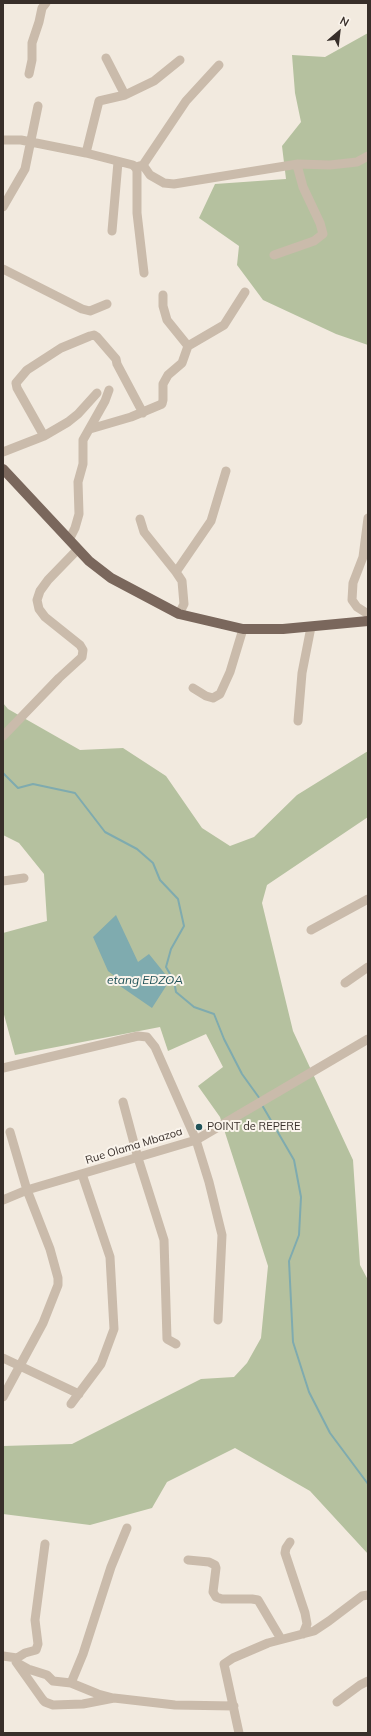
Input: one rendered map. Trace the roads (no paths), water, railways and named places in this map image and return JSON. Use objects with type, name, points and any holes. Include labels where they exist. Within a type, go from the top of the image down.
[{"type":"main road","points":[[3,469],[89,561],[111,578],[179,614],[243,629],[311,627],[368,621]]},
{"type":"street","points":[[29,74],[32,60],[32,43],[42,8],[46,3]]},
{"type":"street","points":[[106,58],[125,95]]},
{"type":"street","points":[[86,153],[99,101],[125,95],[154,81],[180,60]]},
{"type":"street","points":[[144,273],[137,213],[137,171],[186,101],[219,65]]},
{"type":"street","points":[[3,207],[25,169],[38,106]]},
{"type":"street","points":[[3,140],[14,139],[30,142],[140,166],[150,175],[164,183],[174,184],[297,165],[344,164],[357,162],[368,156]]},
{"type":"street","points":[[112,231],[118,162]]},
{"type":"street","points":[[274,255],[314,241],[323,234],[320,223],[303,187],[297,165]]},
{"type":"street","points":[[3,270],[82,309],[90,311],[107,304]]},
{"type":"street","points":[[90,429],[107,425],[162,404],[164,400],[163,384],[168,375],[182,363],[188,346],[224,325],[245,292]]},
{"type":"street","points":[[163,295],[163,306],[168,320],[188,346]]},
{"type":"street","points":[[44,436],[17,388],[16,383],[27,370],[62,348],[94,335],[116,359],[117,364],[143,412]]},
{"type":"street","points":[[69,540],[75,528],[79,514],[78,482],[82,464],[84,440],[108,396],[109,390]]},
{"type":"street","points":[[3,452],[44,436],[73,418],[98,393]]},
{"type":"street","points":[[176,572],[211,521],[226,471]]},
{"type":"street","points":[[368,518],[363,557],[353,583],[352,600],[357,607],[368,614]]},
{"type":"street","points":[[140,519],[144,532],[182,581],[184,600],[179,614]]},
{"type":"street","points":[[3,736],[59,678],[82,657],[83,650],[80,645],[45,617],[39,609],[36,600],[40,591],[48,580],[78,549]]},
{"type":"street","points":[[298,720],[302,673],[311,627]]},
{"type":"street","points":[[193,688],[206,696],[213,698],[220,694],[230,672],[243,629]]},
{"type":"street","points":[[3,881],[24,878]]},
{"type":"street","points":[[311,930],[368,899]]},
{"type":"street","points":[[345,982],[368,967]]},
{"type":"street","points":[[3,1068],[138,1036],[147,1037],[155,1047],[196,1140],[209,1182],[222,1235],[218,1320]]},
{"type":"street","name":"Rue Olama Mbazoa","points":[[3,1200],[27,1190],[196,1140],[368,1039]]},
{"type":"street","points":[[123,1102],[138,1158],[164,1240],[167,1339],[176,1344]]},
{"type":"street","points":[[3,1397],[10,1387],[19,1365],[43,1323],[58,1285],[58,1278],[50,1249],[27,1190],[10,1132]]},
{"type":"street","points":[[71,1404],[104,1358],[114,1329],[110,1257],[82,1174]]},
{"type":"street","points":[[3,1358],[78,1394]]},
{"type":"street","points":[[71,1683],[83,1654],[111,1567],[127,1528]]},
{"type":"street","points":[[290,1542],[285,1553],[305,1613],[307,1624],[303,1634]]},
{"type":"street","points":[[16,1660],[25,1653],[36,1650],[38,1644],[35,1620],[45,1544]]},
{"type":"street","points":[[188,1560],[209,1562],[215,1565],[216,1568],[213,1592],[216,1597],[222,1599],[258,1600],[281,1639]]},
{"type":"street","points":[[239,1733],[234,1706],[228,1690],[224,1664],[233,1658],[281,1639],[303,1634],[319,1628],[362,1596],[368,1595]]},
{"type":"street","points":[[3,1656],[16,1660],[28,1669],[47,1675],[53,1681],[71,1683],[98,1694],[114,1698],[175,1705],[234,1706]]},
{"type":"street","points":[[16,1660],[45,1702],[53,1705],[69,1706],[114,1698]]},
{"type":"street","points":[[337,1702],[368,1681]]},
{"type":"water","name":"etang EDZOA","points":[[116,915],[138,962],[149,954],[170,980],[152,1008],[120,986],[121,981],[108,971],[93,937]]},
{"type":"waterway","points":[[3,773],[18,788],[33,784],[75,793],[105,832],[137,849],[153,863],[160,880],[178,899],[184,926],[171,949],[166,967],[174,981],[176,992],[194,1007],[214,1014],[224,1039],[242,1074],[260,1099]]},
{"type":"waterway","points":[[262,1105],[294,1160],[301,1197],[299,1235],[289,1261],[293,1342],[309,1392],[330,1433],[368,1484]]},
{"type":"place","name":"POINT de REPERE","points":[[199,1127]]}]
